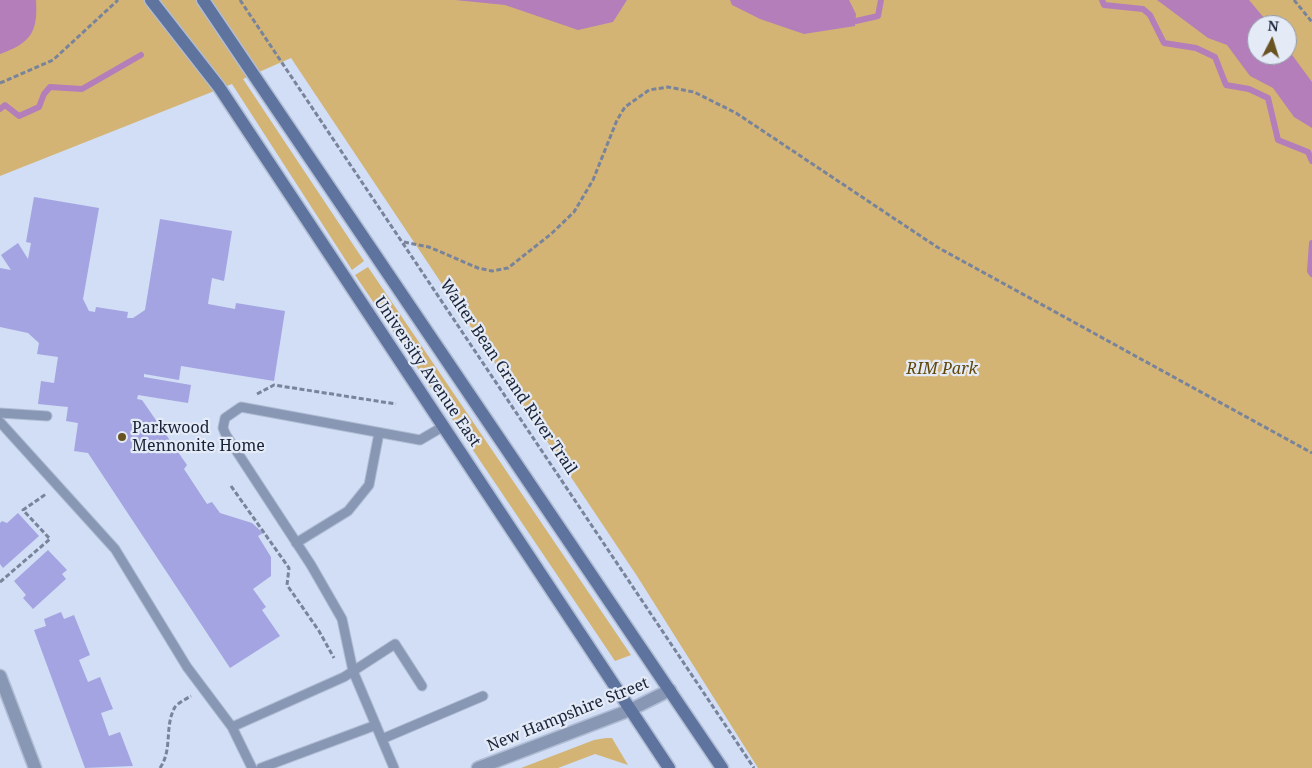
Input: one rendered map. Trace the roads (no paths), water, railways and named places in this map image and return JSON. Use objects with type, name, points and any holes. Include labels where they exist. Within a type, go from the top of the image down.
[{"type":"main road","name":"University Avenue East","points":[[151,0],[219,87],[669,768]]},
{"type":"main road","name":"University Avenue East","points":[[203,0],[722,768]]},
{"type":"street","points":[[0,676],[35,768]]},
{"type":"street","name":"New Hampshire Street","points":[[478,768],[630,710],[670,690]]},
{"type":"lane","points":[[394,768],[353,671],[342,619],[296,542],[223,428],[225,418],[240,407],[420,440],[444,426]]},
{"type":"lane","points":[[0,413],[47,416]]},
{"type":"lane","points":[[0,422],[116,549],[186,667],[232,727],[252,768]]},
{"type":"lane","points":[[296,542],[348,511],[369,485],[379,433]]},
{"type":"lane","points":[[232,727],[344,677],[395,644],[422,686]]},
{"type":"lane","points":[[382,739],[483,696]]},
{"type":"lane","points":[[261,768],[376,725]]},
{"type":"waterway","points":[[856,21],[878,16],[881,0]]},
{"type":"waterway","points":[[1102,0],[1104,5],[1143,9],[1150,15],[1164,43],[1196,48],[1215,57],[1226,85],[1249,89],[1268,98],[1278,140],[1308,152],[1312,161]]},
{"type":"waterway","points":[[0,109],[5,105],[19,116],[39,107],[44,94],[50,87],[82,89],[141,55]]},
{"type":"waterway","points":[[1312,243],[1310,271],[1312,274]]},
{"type":"place","name":"Parkwood Mennonite Home","points":[[122,437]]},
{"type":"park label","name":"RIM Park","points":[[942,369]]}]
